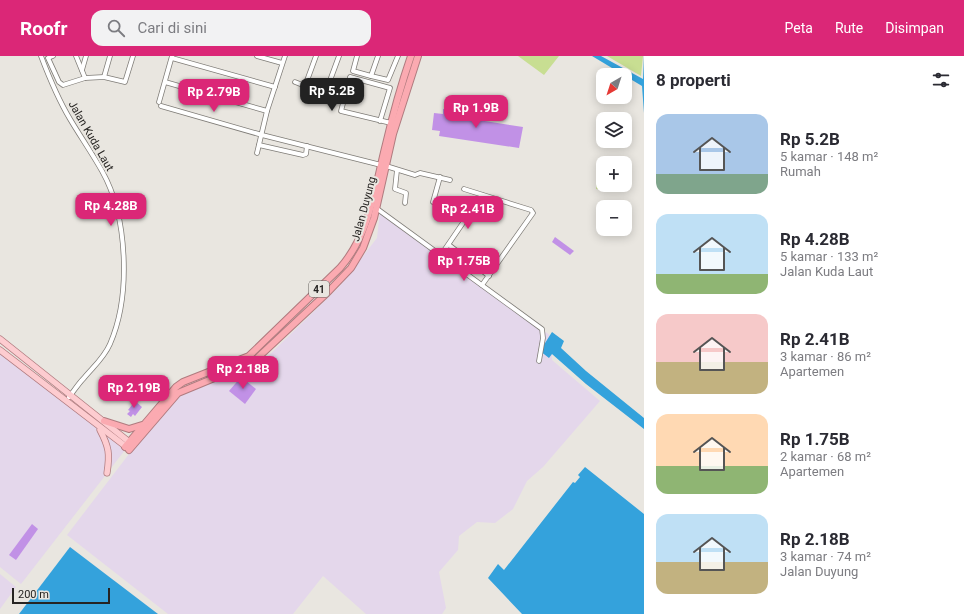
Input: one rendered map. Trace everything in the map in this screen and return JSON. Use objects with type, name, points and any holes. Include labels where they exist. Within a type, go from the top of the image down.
[{"type":"highway","name":"Jalan Duyung","points":[[129,446],[144,424],[180,384],[240,361],[253,353],[340,268],[357,246],[369,213],[383,166],[411,56]]},
{"type":"highway","name":"Jalan Duyung","points":[[129,446],[178,393],[253,362],[345,275],[361,253],[376,208],[391,124],[400,97],[418,56]]},
{"type":"highway","points":[[321,287],[327,293]]},
{"type":"highway","points":[[104,422],[129,429],[137,428],[144,424]]},
{"type":"main road","points":[[0,339],[104,422],[129,446]]},
{"type":"main road","points":[[0,350],[99,428],[129,446]]},
{"type":"main road","points":[[99,428],[107,442],[107,473]]},
{"type":"street","name":"Jalan Kuda Laut","points":[[41,56],[55,89],[70,118],[102,171],[109,186],[115,204],[122,246],[123,277],[120,306],[114,333],[101,359],[65,401]]},
{"type":"street","points":[[53,56],[48,58],[59,82],[63,85]]},
{"type":"street","points":[[76,56],[85,78]]},
{"type":"street","points":[[82,70],[86,56]]},
{"type":"street","points":[[104,77],[110,56]]},
{"type":"street","points":[[55,89],[85,78],[104,77],[125,82],[132,56]]},
{"type":"street","points":[[257,56],[282,63]]},
{"type":"street","points":[[257,152],[260,145],[267,111],[284,56]]},
{"type":"street","points":[[305,86],[316,56]]},
{"type":"street","points":[[325,94],[339,56]]},
{"type":"street","points":[[357,56],[352,71],[390,79],[398,56]]},
{"type":"street","points":[[371,76],[378,56]]},
{"type":"street","points":[[275,88],[172,57],[160,104],[262,135],[416,175],[420,173],[450,180]]},
{"type":"street","points":[[391,124],[341,111],[348,79],[352,77],[388,87],[389,90],[400,97]]},
{"type":"street","points":[[166,82],[267,111]]},
{"type":"street","points":[[295,82],[333,97]]},
{"type":"street","points":[[380,121],[389,90]]},
{"type":"street","points":[[260,145],[304,155],[307,146]]},
{"type":"street","points":[[397,170],[395,189],[406,193],[405,203]]},
{"type":"street","points":[[433,202],[440,177]]},
{"type":"street","points":[[464,189],[531,210],[533,213],[482,285]]},
{"type":"street","points":[[441,255],[482,195]]},
{"type":"street","points":[[376,208],[542,329],[543,338],[539,361]]},
{"type":"street","points":[[449,245],[489,276]]},
{"type":"shaded area","points":[[380,211],[551,336],[552,360],[600,401],[543,467],[527,481],[513,509],[495,523],[477,522],[459,536],[458,550],[439,572],[446,608],[442,614],[366,614],[323,576],[293,614],[168,614],[67,535],[178,390],[245,365],[262,362],[339,287],[377,238]]},
{"type":"shaded area","points":[[0,352],[125,450],[21,584],[0,567]]},
{"type":"shaded area","points":[[0,574],[16,587],[0,609]]},
{"type":"green space","points":[[518,56],[559,56],[544,75]]},
{"type":"green space","points":[[607,56],[643,56],[641,76],[632,71],[632,68],[627,68]]},
{"type":"water","points":[[592,56],[601,56],[623,68],[612,68]]},
{"type":"water","points":[[644,56],[644,113],[642,86],[632,80],[632,73],[643,79]]},
{"type":"water","points":[[552,332],[564,341],[561,348],[586,371],[644,418],[644,429],[586,384],[552,354],[549,358],[540,351]]},
{"type":"water","points":[[585,467],[644,514],[644,614],[522,614],[488,578],[498,564],[504,570],[573,482],[575,483],[580,477],[578,475]]},
{"type":"water","points":[[70,547],[158,614],[19,614]]},
{"type":"building","points":[[443,109],[472,114],[472,119],[523,127],[519,148],[439,136],[440,131],[432,130],[434,113],[443,114]]},
{"type":"building","points":[[555,237],[574,251],[570,255],[552,242]]},
{"type":"building","points":[[241,377],[256,389],[245,404],[229,391]]},
{"type":"building","points":[[135,401],[142,407],[135,416],[133,414],[131,417],[127,414],[130,411],[128,410]]},
{"type":"building","points":[[32,524],[38,529],[16,560],[9,555]]}]
